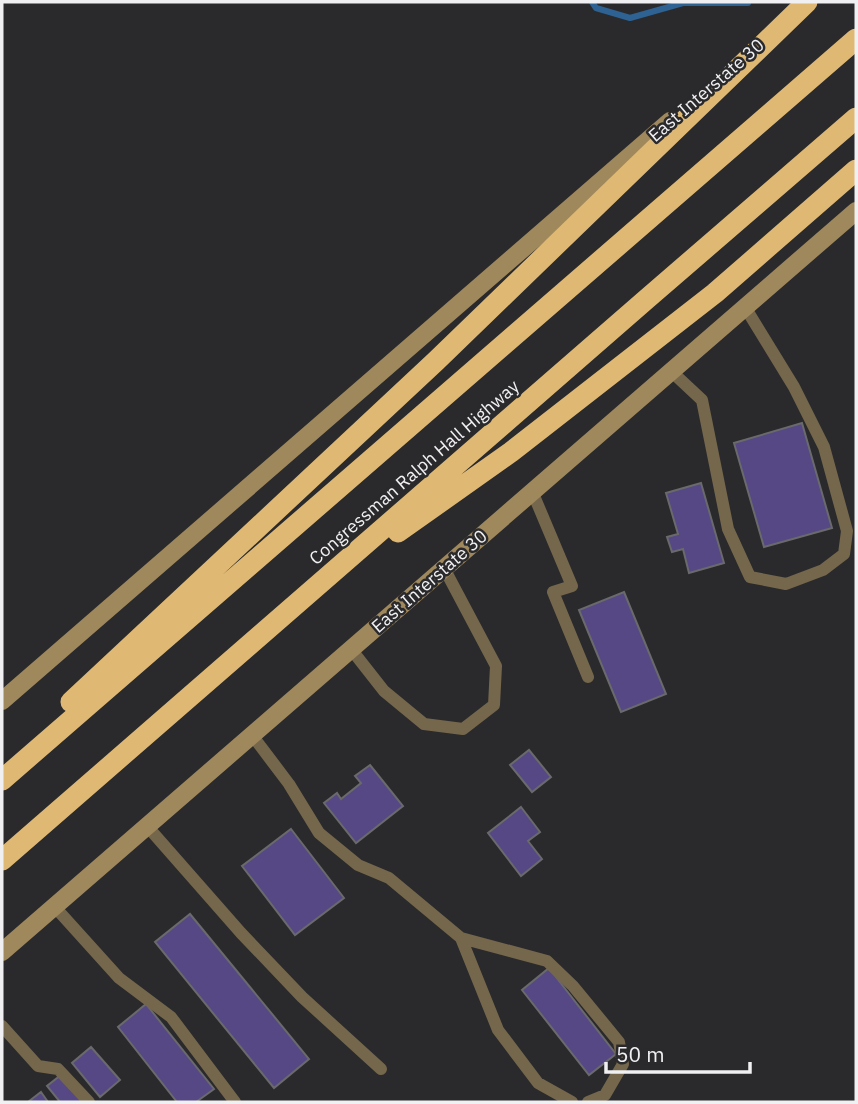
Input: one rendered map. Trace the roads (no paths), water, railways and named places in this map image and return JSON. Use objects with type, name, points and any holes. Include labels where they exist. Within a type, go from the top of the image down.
[{"type":"highway","points":[[2,766],[436,360],[807,2]]},
{"type":"highway","name":"Congressman Ralph Hall Highway","points":[[2,780],[856,40]]},
{"type":"highway","name":"Congressman Ralph Hall Highway","points":[[2,860],[856,118]]},
{"type":"highway","points":[[308,596],[511,452],[715,293],[856,170]]},
{"type":"main road","name":"East Interstate 30","points":[[2,701],[344,407],[807,2]]},
{"type":"main road","name":"East Interstate 30","points":[[2,952],[856,211]]},
{"type":"lane","points":[[671,372],[702,400],[728,528],[750,577],[786,584],[823,570],[844,554],[847,531],[824,447],[794,387],[745,307]]},
{"type":"lane","points":[[533,491],[572,586],[553,592],[588,677]]},
{"type":"lane","points":[[351,649],[384,691],[424,724],[463,729],[494,705],[496,666],[444,568]]},
{"type":"lane","points":[[252,735],[289,784],[319,833],[358,865],[389,878],[461,938],[547,961],[573,986],[619,1042],[623,1064],[605,1095],[588,1102]]},
{"type":"lane","points":[[147,826],[241,933],[302,997],[381,1069]]},
{"type":"lane","points":[[54,906],[119,978],[171,1017],[235,1102]]},
{"type":"lane","points":[[461,938],[498,1030],[538,1083],[572,1102]]},
{"type":"lane","points":[[2,1026],[38,1066],[58,1069],[89,1102]]},
{"type":"waterway","points":[[592,2],[596,8],[630,18],[683,3],[748,3]]}]
